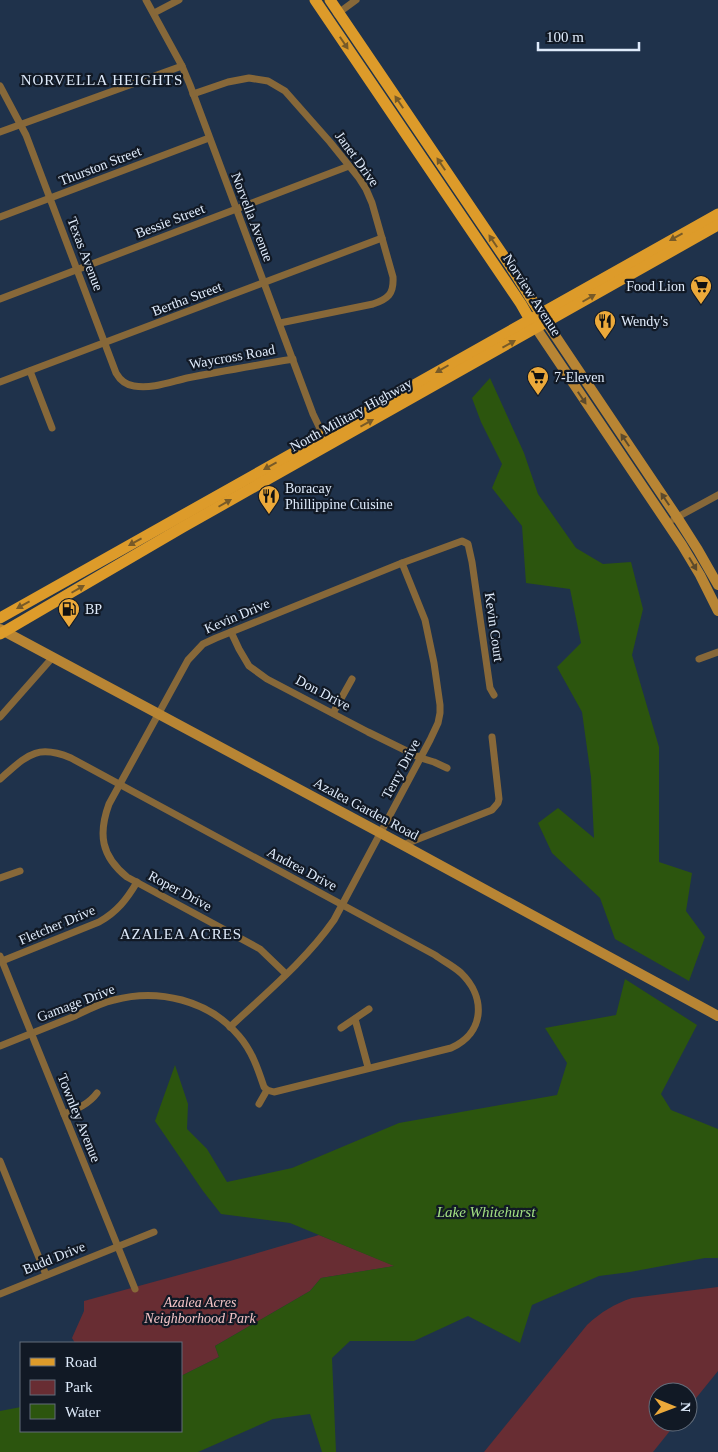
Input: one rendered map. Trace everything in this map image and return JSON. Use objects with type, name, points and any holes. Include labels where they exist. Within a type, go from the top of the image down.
[{"type":"main road","name":"Norview Avenue","points":[[315,0],[677,517],[718,585]]},
{"type":"main road","name":"Norview Avenue","points":[[330,0],[667,523],[700,575],[718,611]]},
{"type":"main road","name":"North Military Highway","points":[[0,618],[326,440],[538,321],[718,214]]},
{"type":"main road","name":"North Military Highway","points":[[538,321],[718,226]]},
{"type":"main road","name":"North Military Highway","points":[[2,631],[174,532],[326,440]]},
{"type":"main road","name":"Azalea Garden Road","points":[[2,631],[404,844],[718,1016]]},
{"type":"street","name":"Norvella Avenue","points":[[146,0],[182,66],[314,414],[326,440]]},
{"type":"street","points":[[154,13],[179,0]]},
{"type":"street","points":[[329,21],[356,0]]},
{"type":"street","points":[[0,132],[182,66]]},
{"type":"street","name":"Janet Drive","points":[[193,94],[240,79],[257,78],[276,85],[292,98],[359,178],[372,203],[393,277],[392,290],[386,300],[280,324]]},
{"type":"street","name":"Texas Avenue","points":[[0,86],[26,135],[106,342],[116,373],[124,383],[135,386],[145,387],[175,381]]},
{"type":"street","name":"Thurston Street","points":[[0,217],[209,138]]},
{"type":"street","name":"Bessie Street","points":[[0,299],[349,166]]},
{"type":"street","name":"Bertha Street","points":[[0,382],[382,238]]},
{"type":"street","name":"Waycross Road","points":[[175,381],[293,359]]},
{"type":"street","points":[[30,371],[52,428]]},
{"type":"street","points":[[667,523],[718,495]]},
{"type":"street","name":"Kevin Drive","points":[[102,836],[105,814],[119,784],[188,660],[203,644],[402,563],[462,541],[468,544],[472,562]]},
{"type":"street","name":"Kevin Court","points":[[472,562],[490,688],[494,695]]},
{"type":"street","name":"Terry Drive","points":[[230,1027],[286,974],[324,934],[342,905],[438,723],[440,705],[425,620],[402,563]]},
{"type":"street","name":"Don Drive","points":[[231,632],[245,661],[267,678],[421,758],[447,768]]},
{"type":"street","points":[[698,659],[718,652]]},
{"type":"street","points":[[0,717],[53,657]]},
{"type":"street","points":[[333,713],[352,679]]},
{"type":"street","points":[[404,844],[496,807],[499,799],[492,737]]},
{"type":"street","name":"Andrea Drive","points":[[0,779],[28,756],[42,752],[59,753],[435,955],[460,973],[470,985],[478,1002],[478,1019],[469,1036],[451,1048],[368,1067]]},
{"type":"street","name":"Roper Drive","points":[[102,836],[105,850],[116,866],[127,877],[260,949],[286,974]]},
{"type":"street","points":[[0,878],[20,870]]},
{"type":"street","name":"Fletcher Drive","points":[[1,959],[104,919],[126,900],[137,882]]},
{"type":"street","name":"Townley Avenue","points":[[1,959],[135,1289]]},
{"type":"street","name":"Gamage Drive","points":[[0,1046],[112,1000],[143,995],[173,997],[211,1012],[230,1027],[248,1048],[267,1090]]},
{"type":"street","points":[[341,1028],[369,1009]]},
{"type":"street","points":[[259,1104],[267,1090],[274,1092],[368,1067],[355,1019]]},
{"type":"street","points":[[64,1114],[85,1104],[97,1093]]},
{"type":"street","points":[[0,1161],[46,1275]]},
{"type":"street","name":"Budd Drive","points":[[0,1294],[154,1232]]},
{"type":"green space","name":"Azalea Acres Neighborhood Park","points":[[319,1235],[395,1266],[321,1278],[310,1291],[215,1346],[219,1357],[182,1376],[182,1342],[74,1342],[72,1338],[84,1311],[84,1301]]},
{"type":"green space","points":[[718,1287],[718,1371],[698,1396],[698,1382],[648,1382],[648,1432],[669,1432],[653,1452],[484,1452],[587,1325],[603,1312],[632,1298]]},
{"type":"water","points":[[490,378],[524,453],[538,494],[576,548],[603,564],[631,562],[643,609],[632,655],[659,747],[659,862],[692,873],[686,911],[705,937],[689,981],[615,939],[600,898],[552,853],[538,823],[558,808],[594,838],[591,777],[582,712],[557,667],[581,643],[570,589],[526,583],[522,526],[492,488],[502,464],[481,422],[472,398]]},
{"type":"water","name":"Lake Whitehurst","points":[[625,979],[697,1025],[661,1094],[671,1110],[718,1129],[718,1258],[705,1258],[599,1276],[532,1305],[520,1343],[468,1316],[414,1341],[350,1341],[332,1358],[336,1452],[322,1452],[310,1414],[273,1419],[198,1452],[0,1452],[0,1411],[20,1407],[20,1432],[182,1432],[182,1376],[219,1357],[215,1346],[310,1291],[321,1278],[394,1266],[290,1223],[221,1214],[155,1121],[175,1065],[188,1104],[187,1129],[207,1149],[227,1182],[292,1168],[399,1123],[557,1095],[567,1063],[545,1028],[616,1015]]},
{"type":"place","name":"Food Lion","points":[[701,305]]},
{"type":"place","name":"Wendy's","points":[[605,340]]},
{"type":"place","name":"7-Eleven","points":[[538,396]]},
{"type":"place","name":"Boracay Phillippine Cuisine","points":[[269,515]]},
{"type":"place","name":"BP","points":[[69,628]]},
{"type":"district","name":"NORVELLA HEIGHTS","points":[[102,80]]},
{"type":"district","name":"AZALEA ACRES","points":[[181,934]]}]
